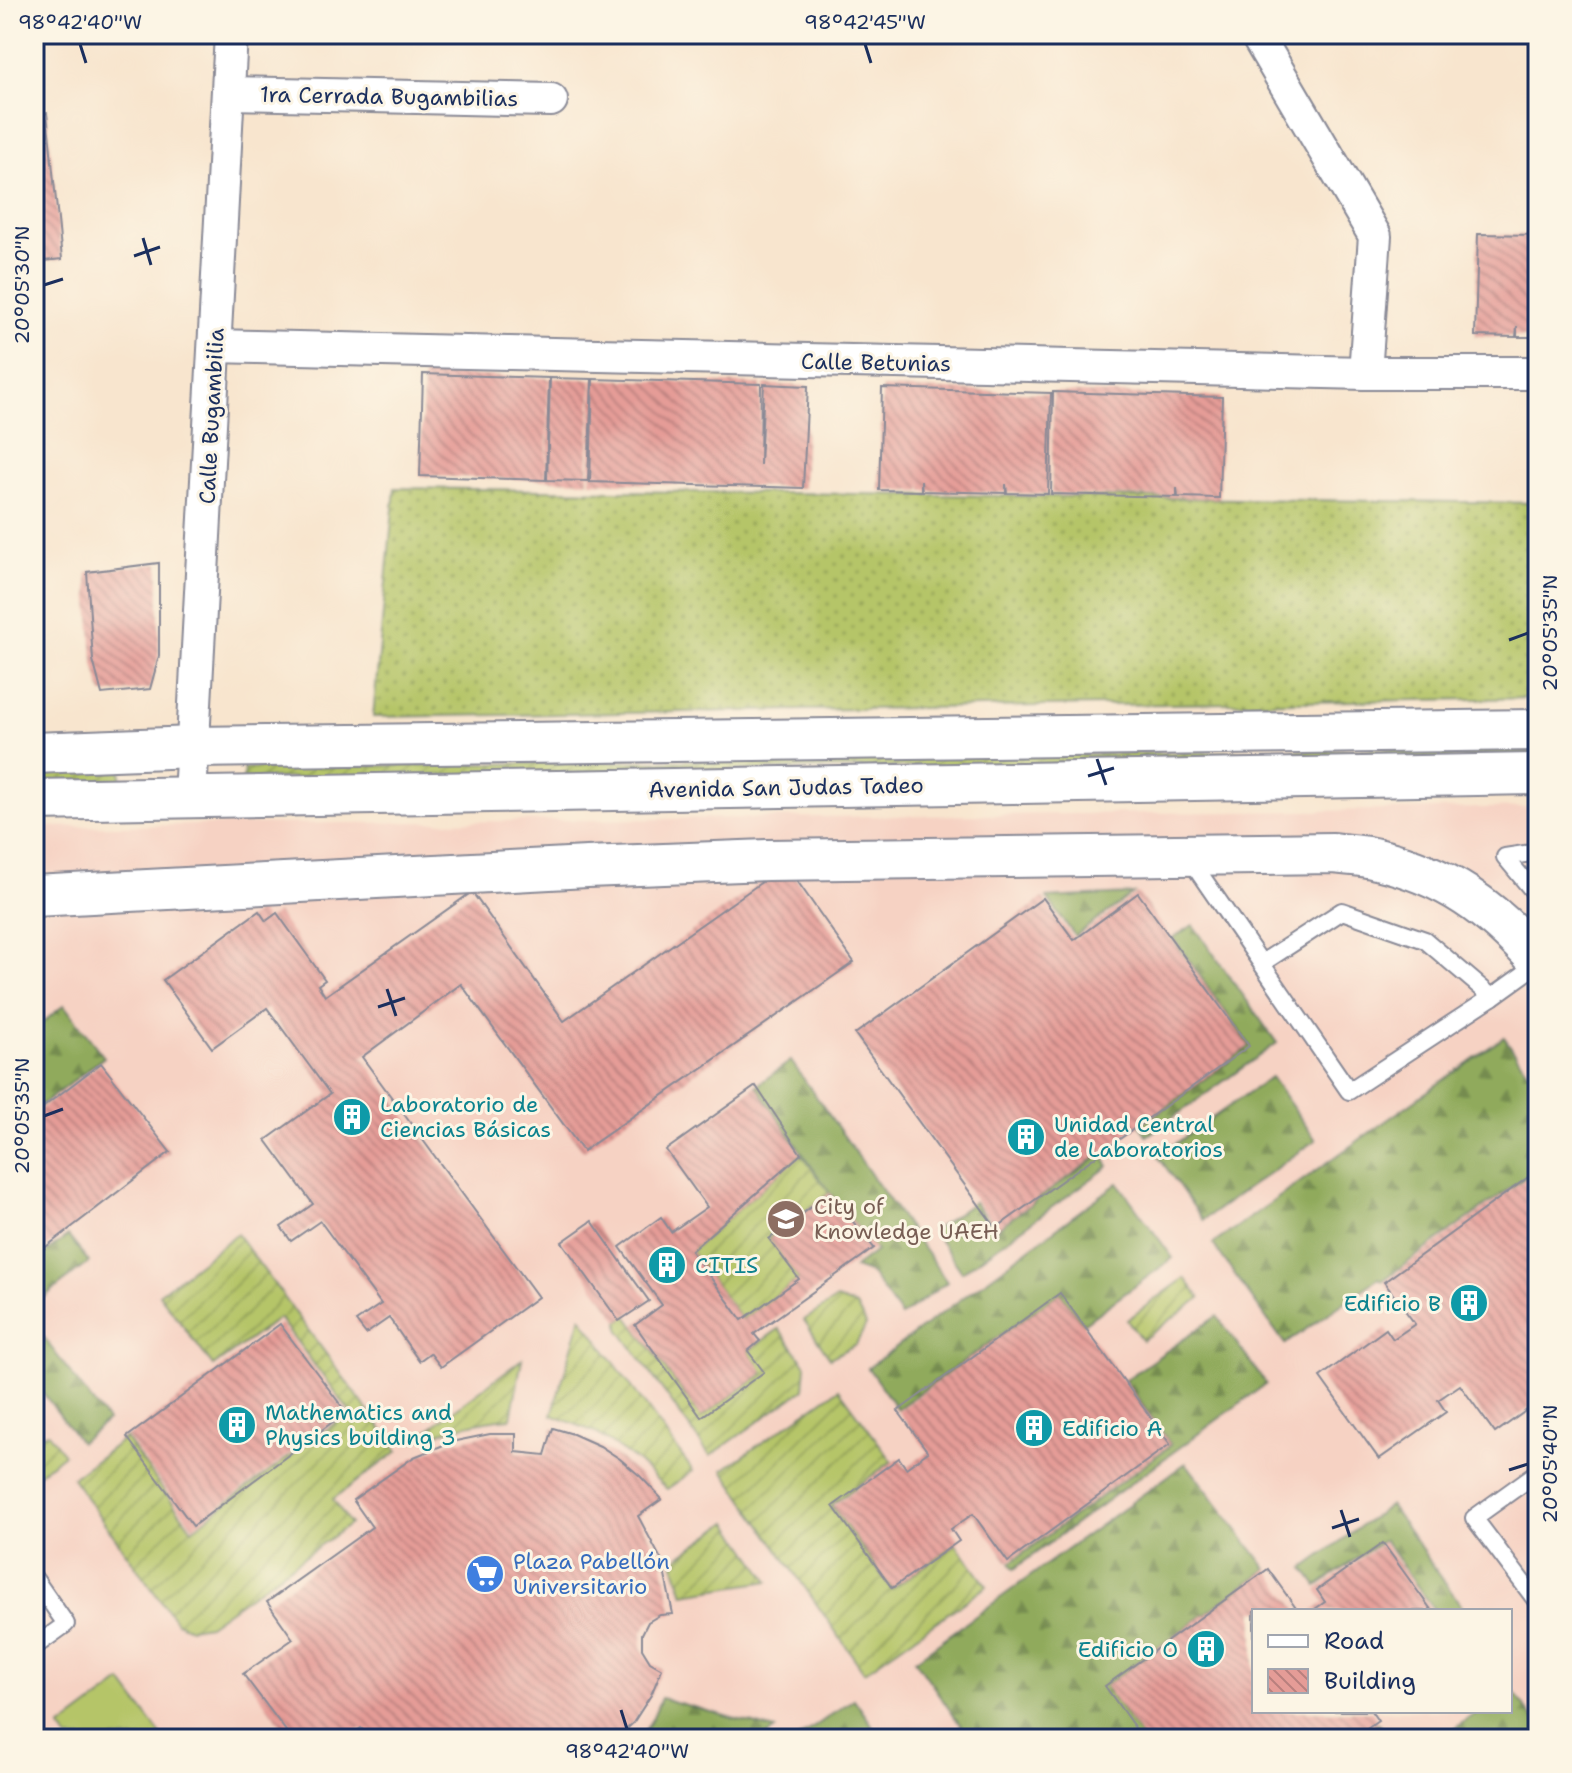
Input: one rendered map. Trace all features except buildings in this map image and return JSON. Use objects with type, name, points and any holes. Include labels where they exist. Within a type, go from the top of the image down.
[{"type":"street","name":"Calle Bugambilia","points":[[190,797],[231,34]]},
{"type":"street","points":[[1256,34],[1375,236],[1365,373]]},
{"type":"street","name":"1ra Cerrada Bugambilias","points":[[228,93],[551,100]]},
{"type":"street","name":"Calle Betunias","points":[[215,346],[1365,373],[1538,373]]},
{"type":"street","points":[[34,753],[194,747],[1538,730]]},
{"type":"street","name":"Avenida San Judas Tadeo","points":[[34,800],[1538,774]]},
{"type":"street","points":[[34,896],[722,861],[1333,853],[1375,858],[1415,870],[1451,886],[1484,907],[1511,930],[1538,962]]},
{"type":"lane","points":[[1538,852],[1505,857],[1538,897]]},
{"type":"lane","points":[[1187,855],[1349,1091],[1492,997],[1538,962]]},
{"type":"lane","points":[[1262,963],[1342,911],[1425,940],[1492,997]]},
{"type":"lane","points":[[1538,1472],[1474,1518],[1538,1603]]},
{"type":"lane","points":[[34,1578],[66,1624],[34,1647]]},
{"type":"shaded area","name":"City of Knowledge UAEH","points":[[1538,807],[1538,1739],[34,1739],[34,827]]},
{"type":"green space","points":[[395,488],[1538,503],[1538,698],[373,717]]},
{"type":"green space","points":[[1538,747],[1538,756],[243,779],[244,768]]},
{"type":"green space","points":[[121,768],[121,780],[34,782],[34,771]]},
{"type":"green space","points":[[1133,894],[1075,936],[1047,898]]},
{"type":"green space","points":[[1193,925],[1277,1043],[1147,1136],[1140,1126],[1250,1046],[1173,938]]},
{"type":"green space","points":[[64,1005],[104,1057],[34,1111],[34,1030]]},
{"type":"green space","points":[[1504,1037],[1538,1086],[1538,1168],[1382,1281],[1379,1278],[1285,1344],[1213,1244]]},
{"type":"green space","points":[[791,1061],[947,1282],[901,1316],[871,1274],[854,1268],[876,1251],[830,1193],[756,1086]]},
{"type":"green space","points":[[1271,1077],[1316,1140],[1203,1220],[1158,1156]]},
{"type":"green space","points":[[801,1154],[830,1193],[769,1238],[799,1279],[742,1320],[691,1251]]},
{"type":"green space","points":[[1101,1154],[1109,1166],[962,1272],[933,1231],[974,1202],[995,1230]]},
{"type":"green space","points":[[1118,1183],[1173,1258],[1083,1324],[1060,1293],[897,1409],[868,1368]]},
{"type":"green space","points":[[237,1234],[398,1451],[333,1499],[350,1524],[208,1625],[190,1628],[176,1622],[72,1478],[125,1438],[192,1529],[350,1412],[279,1318],[213,1366],[159,1294]]},
{"type":"green space","points":[[68,1236],[89,1262],[34,1305],[34,1261]]},
{"type":"green space","points":[[1185,1278],[1200,1298],[1142,1340],[1127,1320]]},
{"type":"green space","points":[[837,1299],[856,1306],[866,1325],[856,1344],[830,1358],[804,1320]]},
{"type":"green space","points":[[627,1316],[701,1417],[764,1373],[748,1351],[779,1329],[806,1365],[804,1389],[710,1456],[619,1329],[619,1321]]},
{"type":"green space","points":[[1217,1316],[1266,1384],[1014,1569],[1010,1563],[1171,1445],[1125,1380]]},
{"type":"green space","points":[[581,1317],[693,1471],[667,1489],[638,1462],[595,1432],[552,1415]]},
{"type":"green space","points":[[34,1325],[107,1421],[80,1442],[34,1381]]},
{"type":"green space","points":[[522,1359],[511,1418],[448,1430],[412,1442]]},
{"type":"green space","points":[[839,1389],[892,1461],[831,1505],[892,1589],[956,1544],[987,1586],[864,1672],[723,1470]]},
{"type":"green space","points":[[48,1433],[64,1454],[34,1477],[34,1436]]},
{"type":"green space","points":[[1186,1463],[1267,1569],[1105,1686],[1143,1739],[970,1739],[915,1660]]},
{"type":"green space","points":[[1390,1505],[1464,1609],[1434,1609],[1384,1540],[1317,1586],[1304,1568]]},
{"type":"green space","points":[[728,1522],[769,1581],[684,1594],[673,1561]]},
{"type":"green space","points":[[122,1682],[164,1739],[68,1739],[60,1728]]},
{"type":"green space","points":[[1512,1689],[1538,1724],[1538,1739],[1440,1739],[1476,1713],[1512,1713]]},
{"type":"green space","points":[[661,1698],[775,1730],[762,1739],[640,1739]]},
{"type":"green space","points":[[854,1699],[882,1739],[797,1739]]},
{"type":"green space","points":[[1378,1723],[1389,1739],[1356,1739]]},
{"type":"place","name":"Laboratorio de Ciencias Básicas","points":[[352,1117]]},
{"type":"place","name":"Unidad Central de Laboratorios","points":[[1026,1137]]},
{"type":"place","name":"City of Knowledge UAEH","points":[[786,1219]]},
{"type":"place","name":"CITIS","points":[[667,1265]]},
{"type":"place","name":"Edificio B","points":[[1469,1303]]},
{"type":"place","name":"Mathematics and Physics building 3","points":[[237,1425]]},
{"type":"place","name":"Edificio A","points":[[1034,1428]]},
{"type":"place","name":"Plaza Pabellón Universitario","points":[[485,1574]]},
{"type":"place","name":"Edificio O","points":[[1206,1649]]}]
